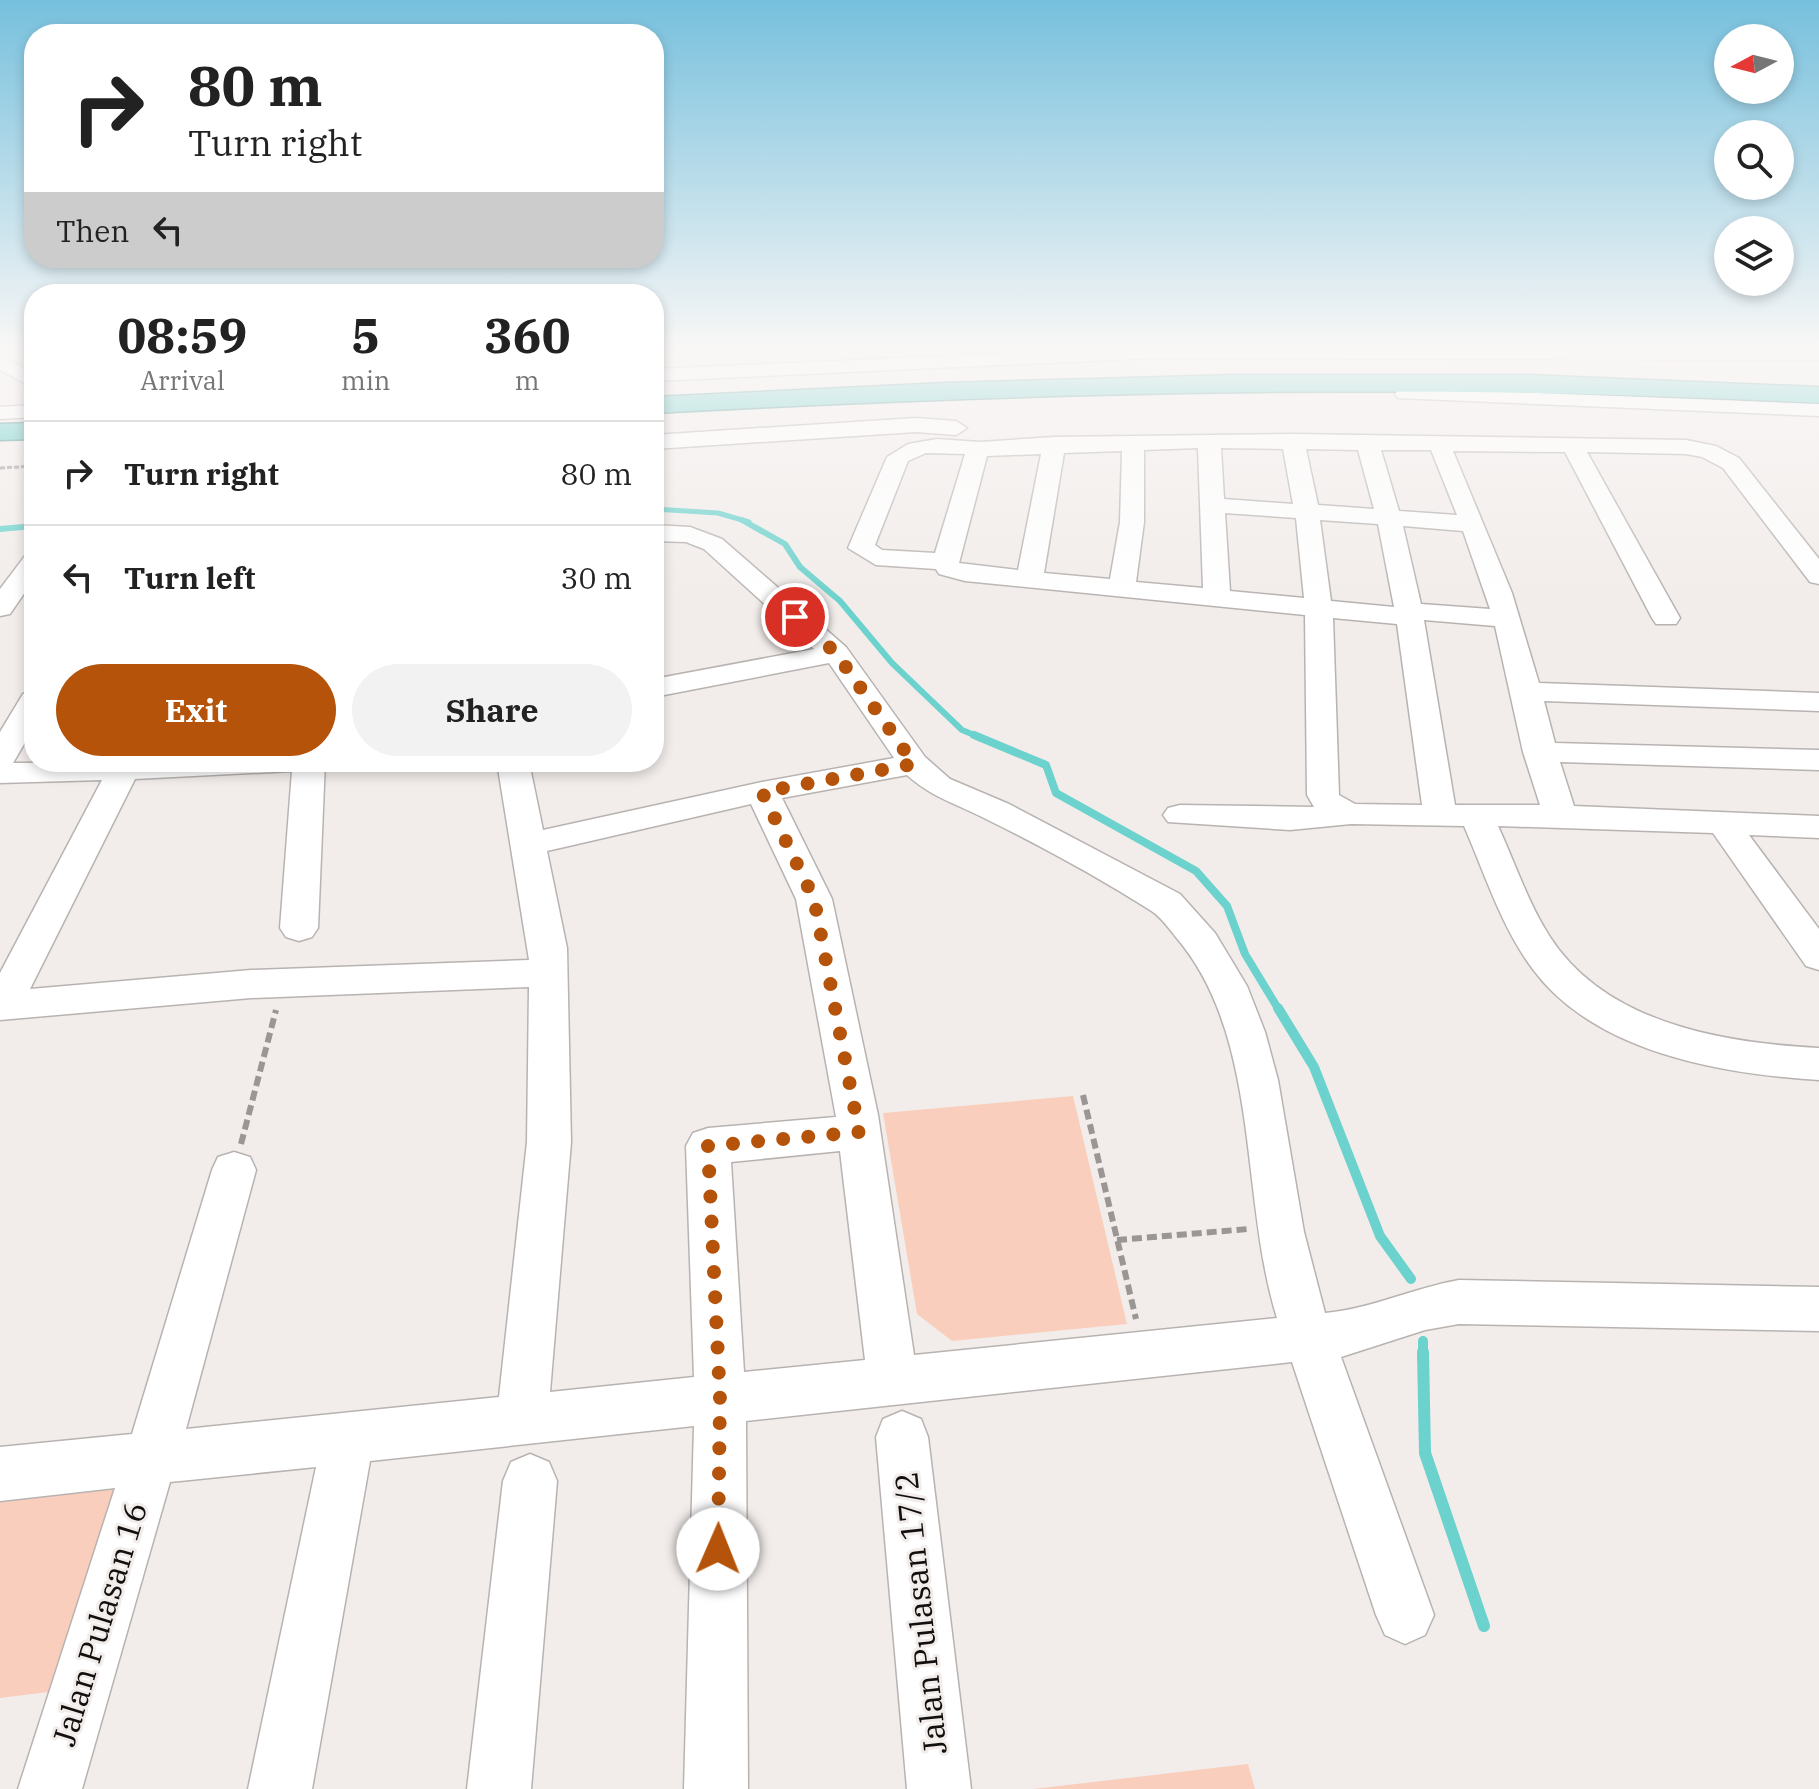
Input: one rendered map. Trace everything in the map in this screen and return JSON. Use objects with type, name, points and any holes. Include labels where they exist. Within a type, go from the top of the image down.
[{"type":"highway","points":[[0,444],[24,443]]},
{"type":"street","points":[[664,441],[775,434]]},
{"type":"street","points":[[966,434],[986,448]]},
{"type":"street","points":[[1209,441],[1217,599]]},
{"type":"street","points":[[1180,815],[1309,819],[1342,816],[1323,795],[1319,611],[1310,512],[1293,441]]},
{"type":"street","points":[[1507,619],[1319,611],[1122,587],[965,573],[946,563],[876,557],[866,554],[861,544],[900,454],[924,447],[1293,441],[1686,447],[1718,455],[1731,463],[1819,576]]},
{"type":"street","points":[[1122,587],[1132,522],[1133,442]]},
{"type":"street","points":[[1367,442],[1390,518],[1458,815],[1546,960],[1573,986],[1644,1027],[1698,1047],[1752,1060],[1819,1064]]},
{"type":"street","points":[[1030,578],[1054,444]]},
{"type":"street","points":[[1439,444],[1473,524],[1507,619],[1539,752],[1560,816]]},
{"type":"street","points":[[1573,447],[1666,618]]},
{"type":"street","points":[[946,563],[974,457],[986,448]]},
{"type":"street","points":[[1213,505],[1473,524]]},
{"type":"street","points":[[664,534],[690,535],[713,544],[836,653],[914,764],[938,786],[997,811],[1167,903],[1191,925],[1227,984],[1248,1034],[1260,1079],[1291,1281],[1405,1615]]},
{"type":"street","points":[[0,608],[24,559]]},
{"type":"street","points":[[664,686],[836,653]]},
{"type":"street","points":[[1524,691],[1819,702]]},
{"type":"street","points":[[0,759],[24,717]]},
{"type":"street","points":[[1539,752],[1819,760]]},
{"type":"street","points":[[531,844],[762,792],[914,764]]},
{"type":"street","points":[[0,773],[24,772]]},
{"type":"street","points":[[109,772],[1,1008],[284,982],[548,973]]},
{"type":"street","points":[[299,928],[308,772]]},
{"type":"street","points":[[515,772],[542,902],[548,973],[549,1142],[522,1420]]},
{"type":"street","points":[[762,792],[814,899],[858,1124],[893,1381]]},
{"type":"street","points":[[1337,811],[1361,815],[1560,816],[1819,827]]},
{"type":"street","points":[[1723,823],[1819,957]]},
{"type":"street","points":[[716,1789],[720,1399],[708,1146],[858,1124]]},
{"type":"street","name":"Jalan Pulasan 16","points":[[50,1789],[151,1458],[234,1170]]},
{"type":"street","points":[[0,1474],[1310,1338],[1352,1333],[1425,1308],[1459,1302],[1819,1309]]},
{"type":"street","name":"Jalan Pulasan 17/2","points":[[902,1437],[939,1789]]},
{"type":"street","points":[[280,1789],[348,1438]]},
{"type":"street","points":[[499,1789],[530,1481]]},
{"type":"path","points":[[0,468],[24,467]]},
{"type":"path","points":[[234,1170],[284,982]]},
{"type":"path","points":[[1083,1095],[1144,1355]]},
{"type":"path","points":[[1117,1240],[1282,1226]]},
{"type":"shaded area","points":[[1073,1096],[1127,1324],[952,1341],[917,1314],[883,1113]]},
{"type":"shaded area","points":[[118,1479],[48,1692],[0,1698],[0,1492]]},
{"type":"shaded area","points":[[1248,1764],[1255,1789],[1033,1789]]},
{"type":"waterway","points":[[664,510],[718,513],[749,522]]},
{"type":"waterway","points":[[742,520],[785,544],[800,567],[840,601],[892,663],[962,730],[979,737]]},
{"type":"waterway","points":[[0,529],[24,527]]},
{"type":"waterway","points":[[974,735],[1046,765],[1056,793],[1196,871],[1227,906],[1245,954],[1279,1010]]},
{"type":"waterway","points":[[1278,1008],[1314,1067],[1380,1236],[1411,1279]]},
{"type":"waterway","points":[[1423,1341],[1423,1352]]},
{"type":"waterway","points":[[1423,1352],[1425,1453],[1484,1626]]},
{"type":"route","points":[[718,1549],[720,1399],[708,1146],[859,1132],[814,899],[762,792],[914,764],[836,653],[795,617]]}]
